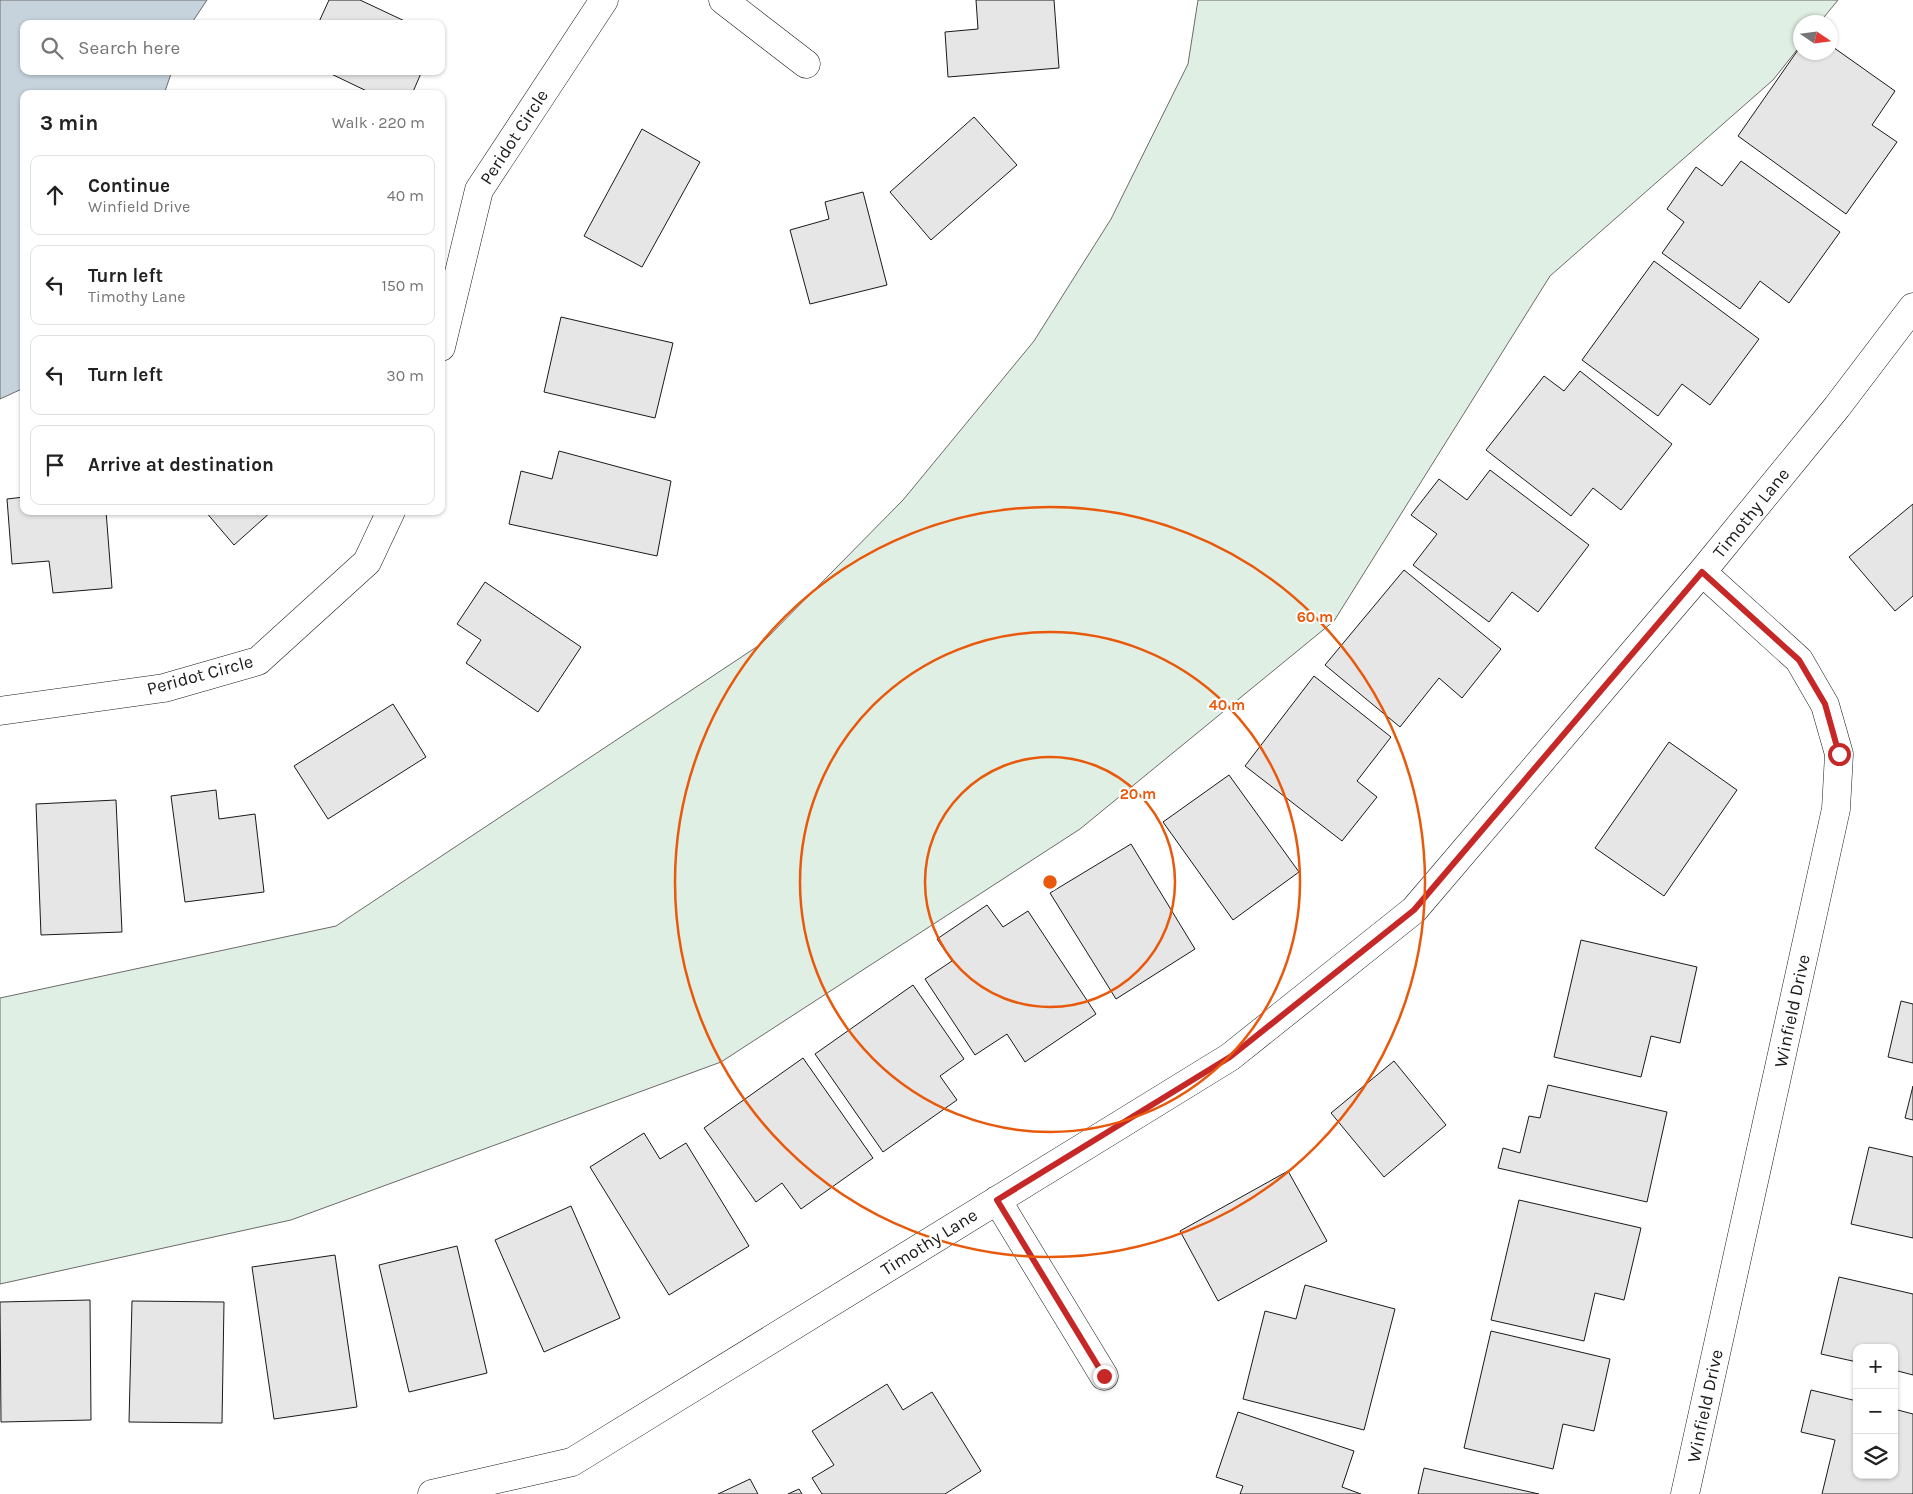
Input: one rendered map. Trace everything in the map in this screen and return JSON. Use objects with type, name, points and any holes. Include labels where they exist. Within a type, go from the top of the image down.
[{"type":"street","name":"Peridot Circle","points":[[445,330],[479,190],[604,0]]},
{"type":"street","points":[[722,0],[806,64]]},
{"type":"street","name":"Timothy Lane","points":[[432,1494],[572,1462],[1230,1057],[1414,910],[1702,572],[1837,407],[1913,307]]},
{"type":"street","name":"Peridot Circle","points":[[0,711],[164,688],[258,661],[368,562],[389,515]]},
{"type":"street","name":"Winfield Drive","points":[[1686,1494],[1836,809],[1839,754],[1825,704],[1799,660],[1702,572]]},
{"type":"street","points":[[997,1200],[1104,1376]]},
{"type":"green space","points":[[1198,0],[1838,0],[1826,15],[1793,15],[1793,55],[1773,80],[1550,276],[1334,621],[1080,829],[721,1062],[291,1220],[0,1284],[0,998],[336,926],[761,644],[903,500],[1034,341],[1111,219],[1188,64]]},
{"type":"shaded area","points":[[0,0],[207,0],[194,20],[20,20],[20,75],[171,75],[165,90],[20,90],[20,390],[0,399]]},
{"type":"building","points":[[329,0],[360,0],[402,20],[320,20]]},
{"type":"building","points":[[976,0],[1054,0],[1059,68],[948,77],[945,32],[978,29]]},
{"type":"building","points":[[1838,51],[1895,91],[1872,125],[1897,142],[1846,214],[1738,136],[1793,57],[1793,60],[1838,60]]},
{"type":"building","points":[[333,75],[420,75],[414,90],[365,90]]},
{"type":"building","points":[[974,117],[1017,165],[931,240],[890,192]]},
{"type":"building","points":[[642,129],[700,162],[642,267],[584,236]]},
{"type":"building","points":[[1741,161],[1840,232],[1789,303],[1760,281],[1740,309],[1662,253],[1684,222],[1667,209],[1696,167],[1722,186]]},
{"type":"building","points":[[863,192],[887,285],[810,304],[790,230],[829,219],[825,202]]},
{"type":"building","points":[[1654,261],[1759,339],[1710,405],[1682,384],[1658,416],[1582,360]]},
{"type":"building","points":[[561,317],[673,343],[655,418],[544,392]]},
{"type":"building","points":[[1580,371],[1672,444],[1621,510],[1593,488],[1571,516],[1486,450],[1544,376],[1564,391]]},
{"type":"building","points":[[559,451],[671,481],[657,556],[509,524],[521,471],[552,479]]},
{"type":"building","points":[[1490,470],[1589,545],[1538,612],[1512,592],[1489,622],[1413,565],[1437,534],[1411,515],[1439,479],[1467,500]]},
{"type":"building","points":[[20,497],[20,515],[106,515],[112,588],[53,593],[49,561],[12,564],[7,499]]},
{"type":"building","points":[[1913,504],[1913,596],[1895,611],[1849,557]]},
{"type":"building","points":[[208,515],[268,515],[234,545]]},
{"type":"building","points":[[1404,570],[1501,649],[1462,698],[1439,678],[1400,727],[1325,665]]},
{"type":"building","points":[[485,582],[581,647],[538,712],[466,663],[481,640],[457,624]]},
{"type":"building","points":[[1314,676],[1391,737],[1357,781],[1377,797],[1342,841],[1245,766]]},
{"type":"building","points":[[393,704],[426,757],[328,819],[294,766]]},
{"type":"building","points":[[1669,742],[1737,790],[1664,896],[1595,848]]},
{"type":"building","points":[[1229,775],[1299,872],[1233,920],[1163,822]]},
{"type":"building","points":[[216,790],[219,819],[255,814],[264,892],[185,902],[171,796]]},
{"type":"building","points":[[116,800],[122,932],[41,935],[36,804]]},
{"type":"building","points":[[1131,844],[1195,949],[1116,999],[1050,893]]},
{"type":"building","points":[[987,905],[1003,927],[1028,911],[1096,1014],[1025,1062],[1007,1034],[975,1055],[925,979],[952,961],[937,939]]},
{"type":"building","points":[[1581,940],[1697,967],[1680,1043],[1651,1036],[1641,1077],[1554,1057]]},
{"type":"building","points":[[913,985],[964,1059],[940,1076],[957,1100],[883,1152],[815,1054]]},
{"type":"building","points":[[1901,1001],[1913,1004],[1913,1063],[1888,1057]]},
{"type":"building","points":[[803,1058],[873,1158],[801,1209],[782,1183],[756,1202],[704,1128]]},
{"type":"building","points":[[1394,1061],[1446,1125],[1384,1177],[1331,1113]]},
{"type":"building","points":[[1548,1085],[1667,1112],[1647,1202],[1498,1168],[1503,1148],[1520,1153],[1529,1116],[1540,1118]]},
{"type":"building","points":[[1913,1086],[1913,1120],[1905,1118]]},
{"type":"building","points":[[644,1133],[660,1159],[686,1143],[749,1246],[669,1295],[590,1167]]},
{"type":"building","points":[[1869,1147],[1913,1157],[1913,1238],[1851,1224]]},
{"type":"building","points":[[1288,1171],[1327,1241],[1218,1301],[1180,1231]]},
{"type":"building","points":[[1519,1200],[1641,1228],[1624,1300],[1595,1293],[1584,1341],[1491,1320]]},
{"type":"building","points":[[571,1206],[620,1318],[544,1352],[495,1240]]},
{"type":"building","points":[[457,1246],[487,1373],[409,1392],[379,1265]]},
{"type":"building","points":[[335,1255],[357,1407],[274,1419],[252,1267]]},
{"type":"building","points":[[1839,1277],[1913,1294],[1913,1375],[1898,1371],[1898,1344],[1853,1344],[1853,1361],[1821,1354]]},
{"type":"building","points":[[1305,1285],[1395,1309],[1364,1430],[1243,1399],[1265,1311],[1296,1319]]},
{"type":"building","points":[[90,1300],[91,1420],[1,1422],[0,1302]]},
{"type":"building","points":[[132,1301],[224,1302],[222,1423],[129,1422]]},
{"type":"building","points":[[1491,1331],[1610,1359],[1594,1431],[1563,1424],[1553,1469],[1464,1448]]},
{"type":"building","points":[[887,1384],[903,1410],[932,1392],[981,1471],[945,1494],[822,1494],[812,1478],[834,1465],[812,1431]]},
{"type":"building","points":[[1811,1390],[1853,1400],[1853,1479],[1898,1479],[1898,1410],[1913,1414],[1913,1494],[1822,1494],[1835,1440],[1801,1432]]},
{"type":"building","points":[[1238,1412],[1354,1451],[1342,1487],[1361,1494],[1240,1494],[1243,1486],[1216,1477]]},
{"type":"building","points":[[1424,1468],[1539,1494],[1418,1494]]},
{"type":"building","points":[[750,1479],[758,1494],[718,1494]]},
{"type":"building","points":[[799,1489],[802,1494],[788,1494]]},
{"type":"route","points":[[1104,1376],[997,1200],[1230,1057],[1414,910],[1702,572],[1799,660],[1825,704],[1839,754]]}]
